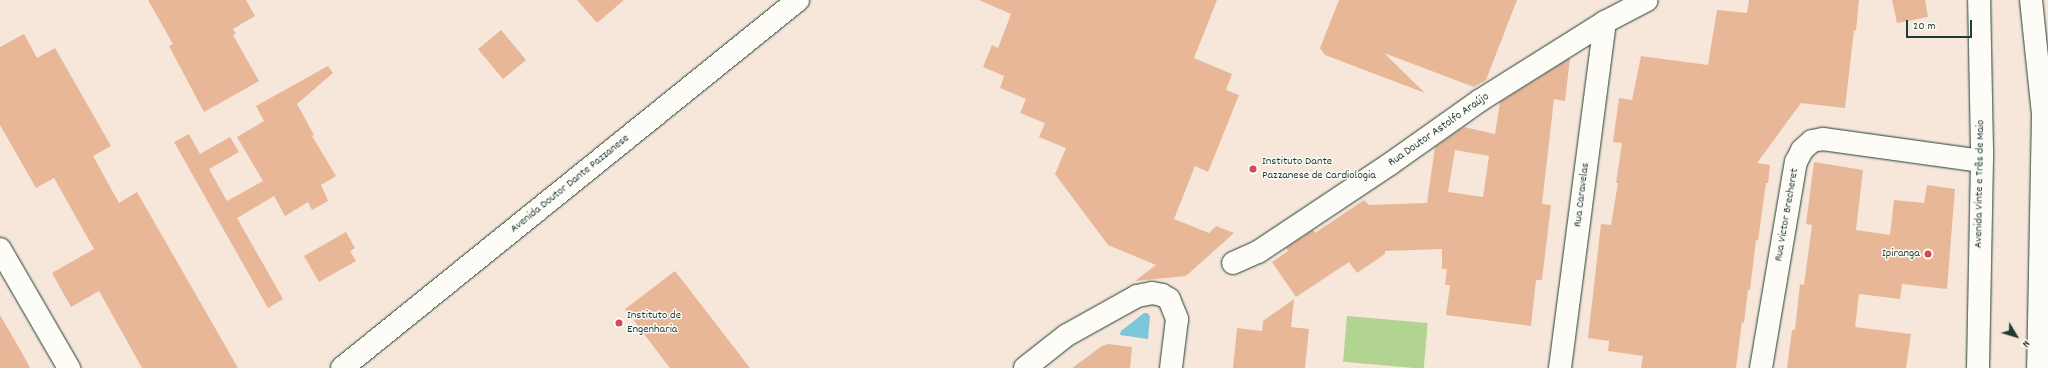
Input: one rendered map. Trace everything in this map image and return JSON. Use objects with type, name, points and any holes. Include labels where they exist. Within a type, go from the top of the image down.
[{"type":"main road","name":"Avenida Doutor Dante Pazzanese","points":[[342,368],[798,0]]},
{"type":"main road","name":"Rua Doutor Astolfo Araújo","points":[[1233,262],[1258,252],[1390,164],[1479,101],[1605,22],[1647,0]]},
{"type":"main road","points":[[1962,0],[1979,6]]},
{"type":"main road","points":[[2031,0],[2043,114],[2038,368]]},
{"type":"main road","name":"Avenida Vinte e Três de Maio","points":[[1978,368],[1981,161],[1979,6]]},
{"type":"main road","name":"Rua Caravelas","points":[[1560,368],[1605,22]]},
{"type":"main road","name":"Rua Victor Brecheret","points":[[1761,368],[1796,162],[1802,150],[1812,141],[1823,139],[1981,161]]},
{"type":"main road","points":[[0,249],[69,368]]},
{"type":"main road","points":[[1025,368],[1067,335],[1137,296],[1152,293],[1162,295],[1169,299],[1177,319],[1171,368]]},
{"type":"green space","points":[[1347,316],[1428,323],[1424,368],[1343,362]]},
{"type":"water","points":[[1144,313],[1147,313],[1150,316],[1148,339],[1120,335],[1121,331]]},
{"type":"building","points":[[148,0],[246,0],[255,16],[233,29],[236,34],[233,35],[259,81],[204,112],[169,46],[173,44]]},
{"type":"building","points":[[577,0],[624,0],[597,23]]},
{"type":"building","points":[[979,0],[1217,0],[1194,58],[1232,74],[1226,90],[1239,95],[1208,172],[1195,166],[1174,219],[1209,233],[1216,226],[1234,233],[1186,276],[1135,281],[1156,265],[1108,245],[1055,174],[1066,148],[1039,137],[1045,123],[1020,113],[1026,99],[1000,88],[1004,76],[983,67],[992,45],[998,48],[1011,14]]},
{"type":"building","points":[[1339,0],[1517,0],[1486,80],[1474,87],[1384,53],[1425,93],[1325,55],[1320,48]]},
{"type":"building","points":[[1749,0],[1859,0],[1845,108],[1801,103],[1757,163],[1770,165],[1758,241],[1756,240],[1750,290],[1748,290],[1744,323],[1742,322],[1736,368],[1641,368],[1643,356],[1608,351],[1609,341],[1588,338],[1601,224],[1611,225],[1618,183],[1616,183],[1622,143],[1613,142],[1619,98],[1632,100],[1641,56],[1708,65],[1717,10],[1747,13]]},
{"type":"building","points":[[1892,0],[1925,0],[1928,17],[1897,23]]},
{"type":"building","points":[[501,30],[526,60],[503,79],[478,49]]},
{"type":"building","points":[[24,34],[37,58],[55,48],[111,146],[93,156],[119,203],[137,192],[238,368],[142,368],[99,291],[71,307],[52,273],[94,249],[54,178],[36,188],[0,125],[0,47]]},
{"type":"building","points":[[1570,58],[1565,101],[1554,99],[1542,204],[1551,205],[1542,280],[1536,280],[1531,326],[1446,315],[1450,285],[1445,285],[1447,269],[1442,269],[1442,249],[1385,251],[1385,254],[1357,273],[1349,262],[1296,297],[1272,262],[1288,251],[1286,248],[1313,230],[1315,233],[1364,200],[1369,205],[1427,203],[1435,147],[1464,127],[1495,134],[1500,102]],"holes":[[[1455,150],[1489,156],[1483,197],[1448,192]]]},
{"type":"building","points":[[328,66],[333,73],[297,104],[314,135],[312,136],[336,176],[321,185],[328,201],[312,210],[308,202],[285,216],[274,196],[237,218],[283,299],[268,308],[174,142],[189,134],[200,154],[230,137],[239,152],[209,169],[227,201],[263,181],[237,137],[264,121],[256,106]]},
{"type":"building","points":[[1814,162],[1863,170],[1856,230],[1890,235],[1894,200],[1924,203],[1927,185],[1955,189],[1947,289],[1902,284],[1900,299],[1859,294],[1855,327],[1911,334],[1906,368],[1787,368],[1792,330],[1795,330],[1800,284],[1804,285],[1812,225],[1806,224]]},
{"type":"building","points":[[346,232],[355,248],[350,251],[356,261],[319,282],[304,256]]},
{"type":"building","points":[[675,271],[750,368],[670,368],[625,309]]},
{"type":"building","points":[[1294,299],[1291,327],[1309,329],[1305,368],[1233,368],[1237,328],[1262,331],[1263,321]]},
{"type":"building","points":[[0,315],[22,353],[30,368],[0,368]]},
{"type":"building","points":[[1108,344],[1132,347],[1130,368],[1072,368],[1102,346]]},
{"type":"place","name":"Instituto Dante Pazzanese de Cardiologia","points":[[1253,169]]},
{"type":"place","name":"Ipiranga","points":[[1928,254]]},
{"type":"place","name":"Instituto de Engenharia","points":[[619,323]]}]
